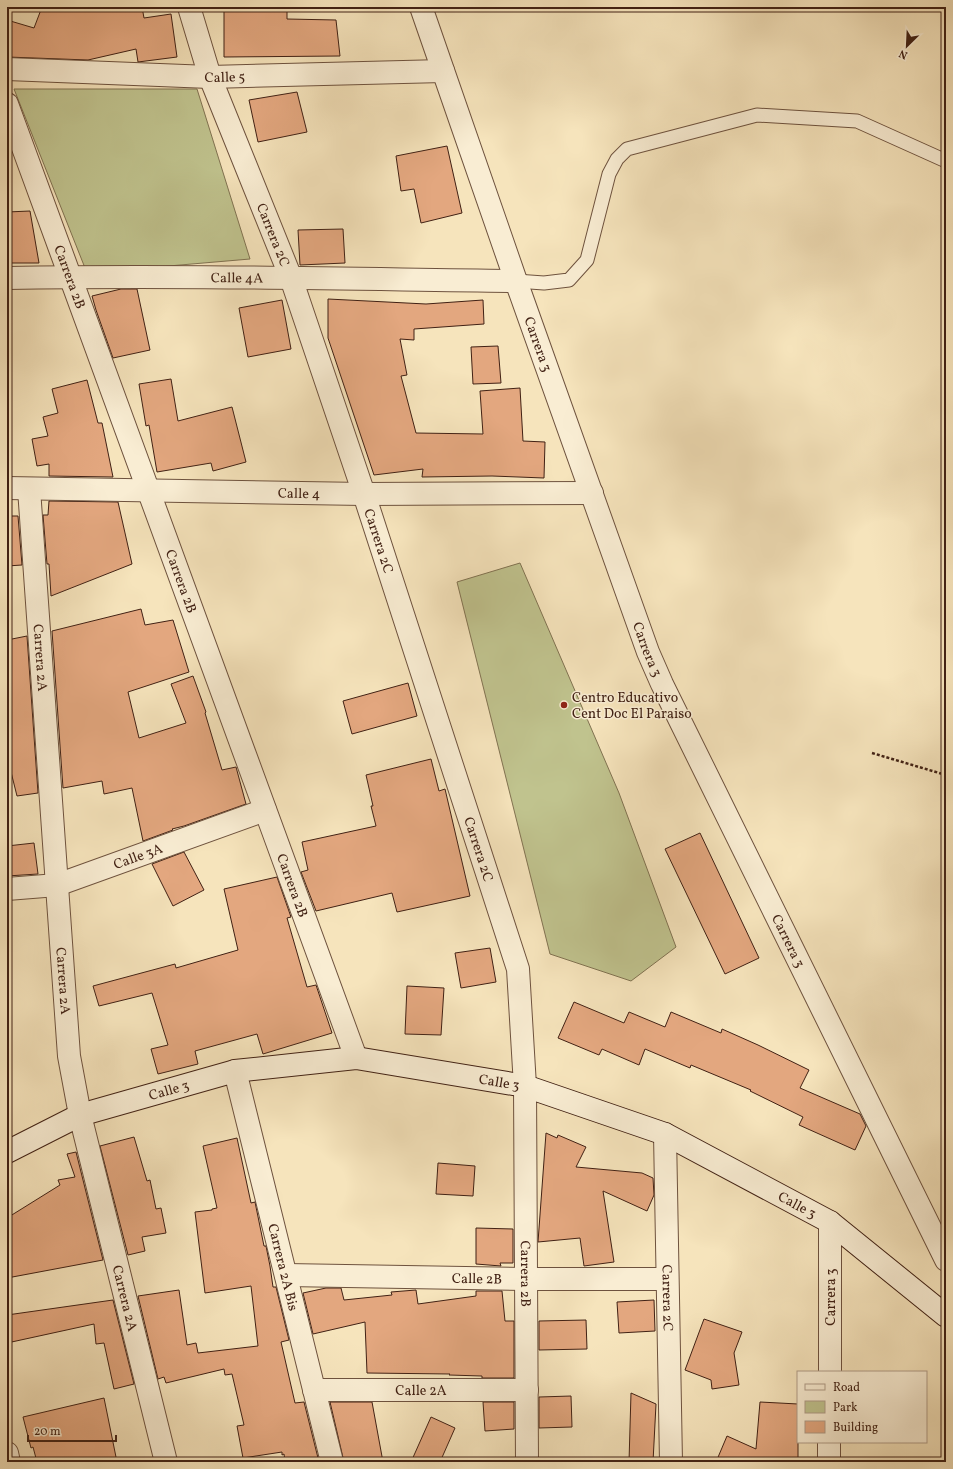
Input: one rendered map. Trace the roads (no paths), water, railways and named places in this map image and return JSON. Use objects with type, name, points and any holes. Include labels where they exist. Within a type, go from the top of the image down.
[{"type":"street","name":"Carrera 2C","points":[[189,7],[210,77],[291,278],[364,494],[518,970],[525,1086]]},
{"type":"street","name":"Carrera 3","points":[[421,7],[516,282],[648,652],[662,684],[946,1260]]},
{"type":"street","name":"Calle 5","points":[[7,69],[210,77],[444,71]]},
{"type":"street","name":"Carrera 2B","points":[[7,104],[356,1058]]},
{"type":"street","name":"Calle 4A","points":[[7,278],[291,278],[516,282]]},
{"type":"street","name":"Calle 4","points":[[7,488],[364,494],[592,493]]},
{"type":"street","name":"Carrera 2A","points":[[29,489],[69,1056],[80,1115],[166,1462]]},
{"type":"street","name":"Calle 3A","points":[[7,889],[57,885],[265,810]]},
{"type":"street","name":"Calle 3","points":[[7,1152],[80,1115],[235,1071],[356,1058],[525,1086],[665,1134],[830,1222],[946,1316]]},
{"type":"street","name":"Carrera 2A Bis","points":[[235,1071],[332,1462]]},
{"type":"street","name":"Carrera 2B","points":[[525,1086],[528,1462]]},
{"type":"street","name":"Carrera 2C","points":[[665,1134],[671,1462]]},
{"type":"street","name":"Carrera 3","points":[[830,1222],[830,1371]]},
{"type":"street","name":"Calle 2B","points":[[286,1275],[526,1279],[667,1279]]},
{"type":"street","name":"Calle 2A","points":[[314,1390],[527,1390]]},
{"type":"street","points":[[829,1462],[830,1443]]},
{"type":"street","points":[[7,1453],[9,1462]]},
{"type":"lane","points":[[516,282],[544,283],[570,280],[587,260],[609,174],[616,159],[627,149],[756,115],[857,121],[946,161]]},
{"type":"place","name":"Centro Educativo Cent Doc El Paraiso","points":[[564,705]]}]
